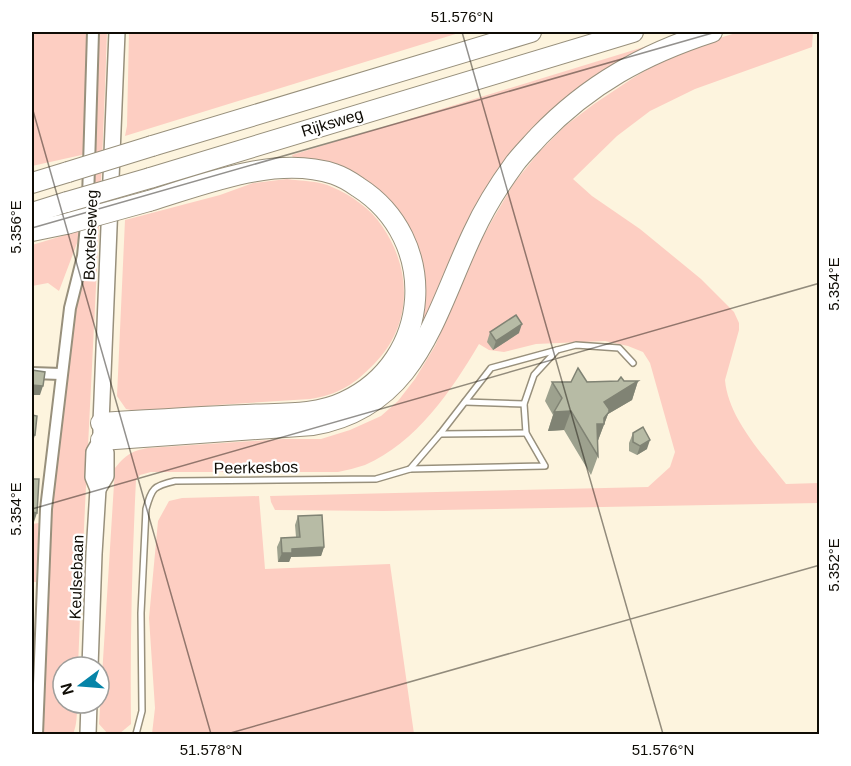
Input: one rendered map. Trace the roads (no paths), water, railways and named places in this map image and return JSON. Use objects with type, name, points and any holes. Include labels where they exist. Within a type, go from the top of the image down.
[{"type":"highway","name":"Rijksweg","points":[[32,183],[531,32]]},
{"type":"highway","name":"Rijksweg","points":[[32,213],[633,32]]},
{"type":"highway","points":[[101,431],[313,425],[347,417],[372,403],[397,382],[413,361],[435,320],[473,233],[488,205],[528,148],[562,114],[612,76],[652,54],[712,32]]},
{"type":"highway","points":[[32,231],[66,224],[255,171],[296,167],[335,175],[368,193],[393,218],[404,237],[411,257],[416,301],[409,332],[402,348],[386,371],[359,394],[321,410],[101,431]]},
{"type":"main road","name":"Boxtelseweg","points":[[98,489],[93,477],[94,452],[101,431],[117,32]]},
{"type":"main road","name":"Keulsebaan","points":[[90,655],[98,489]]},
{"type":"main road","points":[[88,735],[89,715]]},
{"type":"street","name":"Boxtelseweg","points":[[37,735],[46,509],[70,308],[87,223],[93,32]]},
{"type":"street","points":[[32,374],[61,374]]},
{"type":"lane","points":[[410,469],[492,368],[576,345],[619,348],[633,363]]},
{"type":"lane","points":[[410,469],[545,466],[526,433],[524,404],[534,375],[557,350]]},
{"type":"lane","points":[[465,402],[524,404]]},
{"type":"lane","points":[[440,434],[526,433]]},
{"type":"lane","name":"Peerkesbos","points":[[136,735],[142,711],[142,602],[146,509],[151,492],[160,484],[175,481],[376,479],[410,469]]}]
